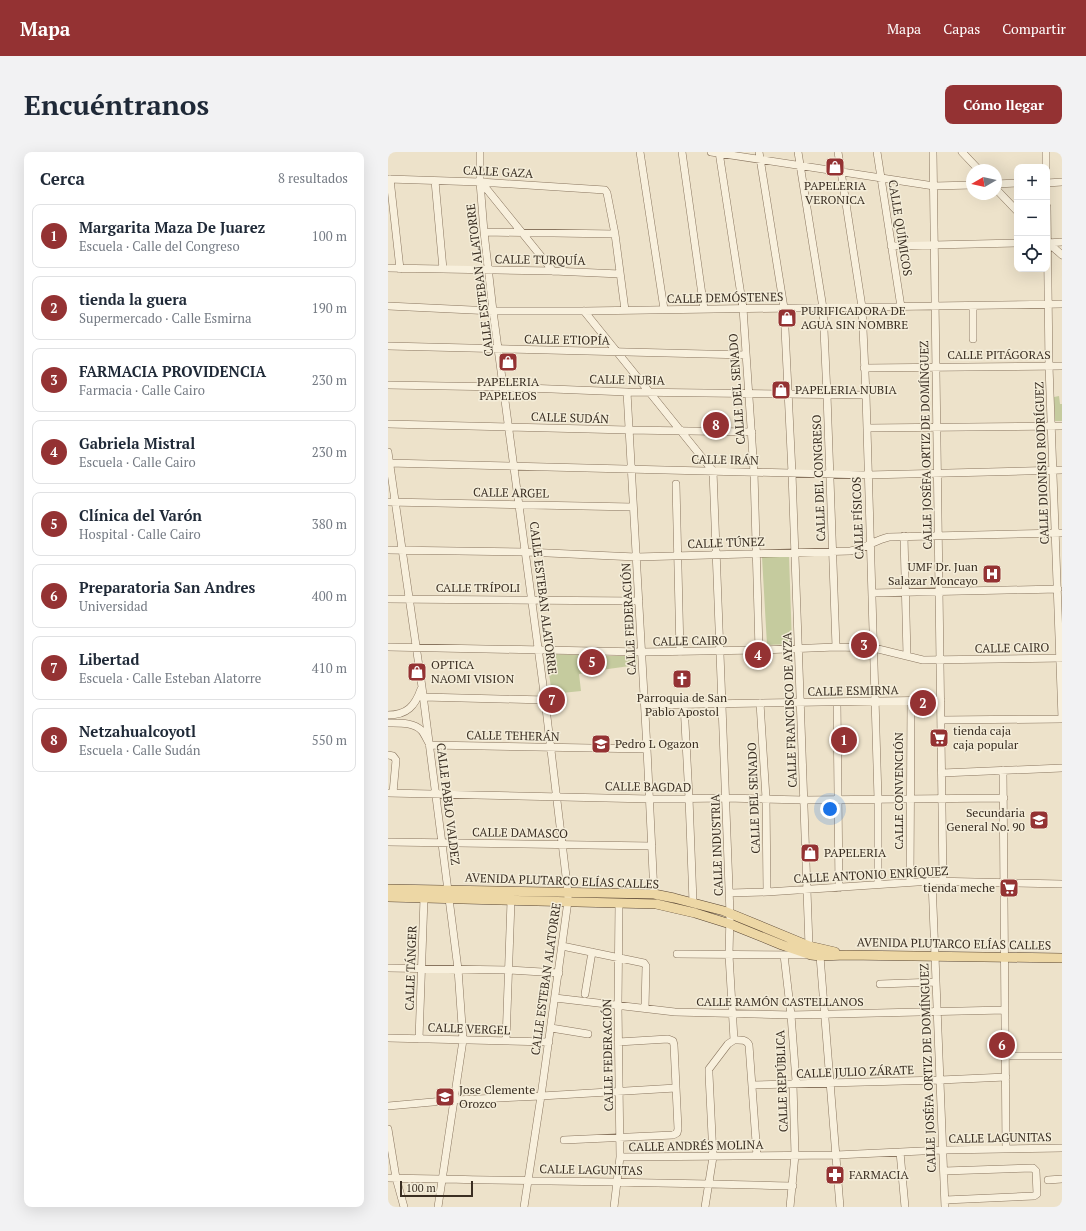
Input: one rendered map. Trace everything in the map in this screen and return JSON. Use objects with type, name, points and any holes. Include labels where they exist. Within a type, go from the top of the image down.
[{"type":"main road","name":"AVENIDA PLUTARCO ELÍAS CALLES","points":[[388,889],[511,900],[654,894],[693,902],[730,914],[788,942]]},
{"type":"main road","name":"AVENIDA PLUTARCO ELÍAS CALLES","points":[[388,898],[424,898],[449,894],[568,897],[619,903],[656,904],[695,913],[788,942],[810,950],[820,956],[846,955],[1062,958]]},
{"type":"main road","name":"AVENIDA PLUTARCO ELÍAS CALLES","points":[[810,950],[846,955]]},
{"type":"street","name":"CALLE ESTEBAN ALATORRE","points":[[480,152],[480,182],[484,232],[508,427],[551,747],[568,897],[559,973],[524,1207]]},
{"type":"street","points":[[640,152],[664,309]]},
{"type":"street","points":[[682,152],[704,309]]},
{"type":"street","points":[[711,152],[934,186],[966,185]]},
{"type":"street","name":"CALLE FRANCISCO DE AYZA","points":[[759,152],[784,308],[792,473],[810,950]]},
{"type":"street","name":"CALLE DEL CONGRESO","points":[[798,152],[823,308],[836,647]]},
{"type":"street","name":"CALLE FÍSICOS","points":[[838,152],[862,307],[874,648],[878,799],[878,884]]},
{"type":"street","name":"CALLE QUÍMICOS","points":[[877,152],[901,307]]},
{"type":"street","name":"CALLE JOSÉFA ORTIZ DE DOMÍNGUEZ","points":[[933,152],[943,881]]},
{"type":"street","points":[[962,152],[973,164]]},
{"type":"street","points":[[1046,152],[1046,164]]},
{"type":"street","name":"CALLE DEL SENADO","points":[[719,153],[743,308],[754,472],[759,650]]},
{"type":"street","name":"CALLE GAZA","points":[[389,179],[480,182],[604,189],[607,193],[615,234]]},
{"type":"street","points":[[389,179],[400,269]]},
{"type":"street","points":[[435,181],[443,269]]},
{"type":"street","points":[[480,182],[554,271]]},
{"type":"street","points":[[1050,182],[1062,182]]},
{"type":"street","points":[[1002,184],[1014,183]]},
{"type":"street","points":[[1002,195],[1014,207]]},
{"type":"street","points":[[484,232],[615,234],[625,310]]},
{"type":"street","points":[[1050,242],[1062,242]]},
{"type":"street","points":[[891,246],[1014,243]]},
{"type":"street","points":[[1050,245],[1062,256]]},
{"type":"street","name":"CALLE TURQUÍA","points":[[388,268],[554,271],[620,274]]},
{"type":"street","name":"CALLE DIONISIO RODRÍGUEZ","points":[[1047,272],[1053,470],[1059,533],[1058,589],[1062,718]]},
{"type":"street","name":"CALLE DEMÓSTENES","points":[[388,306],[494,311],[584,311],[1062,304]]},
{"type":"street","points":[[973,306],[973,339]]},
{"type":"street","points":[[584,311],[713,471]]},
{"type":"street","name":"CALLE ETIOPÍA","points":[[388,346],[746,355]]},
{"type":"street","name":"CALLE PITÁGORAS","points":[[864,368],[1062,366]]},
{"type":"street","name":"CALLE NUBIA","points":[[388,385],[504,387],[626,392],[866,395]]},
{"type":"street","name":"CALLE FEDERACIÓN","points":[[626,392],[645,705],[654,894]]},
{"type":"street","name":"CALLE SUDÁN","points":[[388,424],[752,432]]},
{"type":"street","points":[[867,428],[937,426],[1062,426]]},
{"type":"street","name":"CALLE PABLO VALDEZ","points":[[388,452],[392,502],[402,550],[422,687],[458,969],[462,1040],[455,1100],[438,1207]]},
{"type":"street","name":"CALLE IRÁN","points":[[389,463],[868,475],[1062,470]]},
{"type":"street","name":"CALLE INDUSTRIA","points":[[713,471],[730,893],[729,955],[734,1040]]},
{"type":"street","points":[[676,484],[680,652]]},
{"type":"street","name":"CALLE ARGEL","points":[[392,502],[633,507]]},
{"type":"street","name":"CALLE TÚNEZ","points":[[388,550],[526,552],[636,557],[855,550],[877,540],[889,537],[904,536],[1059,533]]},
{"type":"street","points":[[904,536],[907,656]]},
{"type":"street","points":[[872,593],[1058,589]]},
{"type":"street","name":"CALLE TRÍPOLI","points":[[388,599],[639,601]]},
{"type":"street","name":"CALLE CAIRO","points":[[388,647],[680,652],[836,647],[874,648],[923,660],[1061,658]]},
{"type":"street","points":[[388,715],[399,714],[409,709],[417,701],[422,687]]},
{"type":"street","points":[[423,697],[545,700]]},
{"type":"street","name":"CALLE ESMIRNA","points":[[645,705],[941,700]]},
{"type":"street","name":"CALLE CONVENCIÓN","points":[[910,882],[911,701]]},
{"type":"street","points":[[838,702],[839,888]]},
{"type":"street","name":"CALLE DEL SENADO","points":[[760,703],[766,798],[767,892]]},
{"type":"street","points":[[684,704],[693,902]]},
{"type":"street","points":[[941,720],[1062,718]]},
{"type":"street","points":[[388,723],[400,723],[414,726],[422,731],[430,745]]},
{"type":"street","name":"CALLE TEHERÁN","points":[[430,745],[647,749]]},
{"type":"street","points":[[388,755],[393,756],[396,760],[391,793]]},
{"type":"street","points":[[942,773],[1062,768]]},
{"type":"street","points":[[1003,770],[1006,1149]]},
{"type":"street","name":"CALLE BAGDAD","points":[[391,793],[650,799],[766,798],[804,800],[1004,798]]},
{"type":"street","name":"CALLE DAMASCO","points":[[388,842],[652,846]]},
{"type":"street","name":"CALLE JOSÉFA ORTIZ DE DOMÍNGUEZ","points":[[932,881],[945,1204]]},
{"type":"street","name":"CALLE ANTONIO ENRÍQUEZ","points":[[730,893],[807,890],[932,881],[1062,884]]},
{"type":"street","name":"CALLE TÁNGER","points":[[419,1038],[424,898]]},
{"type":"street","points":[[506,1041],[511,900]]},
{"type":"street","name":"CALLE FEDERACIÓN","points":[[614,1207],[620,1158],[618,1042],[619,903]]},
{"type":"street","points":[[562,946],[646,964],[645,1008]]},
{"type":"street","points":[[677,954],[784,955],[810,950]]},
{"type":"street","points":[[585,994],[592,952]]},
{"type":"street","name":"CALLE REPÚBLICA","points":[[784,955],[796,1081],[794,1084],[795,1155],[790,1207]]},
{"type":"street","points":[[820,956],[840,1207]]},
{"type":"street","points":[[388,968],[509,970],[559,973]]},
{"type":"street","points":[[880,984],[936,982]]},
{"type":"street","name":"CALLE RAMÓN CASTELLANOS","points":[[555,998],[675,1012],[791,1016],[1005,1010]]},
{"type":"street","points":[[551,1028],[588,1034]]},
{"type":"street","name":"CALLE VERGEL","points":[[388,1038],[549,1042]]},
{"type":"street","points":[[564,1140],[673,1135],[677,1133],[674,1043],[668,1039],[618,1042]]},
{"type":"street","points":[[705,1207],[713,1157],[708,1074],[728,1044],[734,1040],[744,1040],[748,1043],[757,1156]]},
{"type":"street","points":[[1006,1056],[1062,1056]]},
{"type":"street","name":"CALLE JULIO ZÁRATE","points":[[752,1084],[1006,1077]]},
{"type":"street","points":[[388,1106],[455,1100],[676,1088]]},
{"type":"street","points":[[388,1129],[396,1178],[404,1207]]},
{"type":"street","name":"CALLE LAGUNITAS","points":[[795,1155],[1062,1148]]},
{"type":"street","points":[[900,1152],[905,1207]]},
{"type":"street","name":"CALLE ANDRÉS MOLINA","points":[[620,1158],[795,1155]]},
{"type":"street","points":[[944,1171],[1033,1168],[1036,1171],[1037,1194],[1034,1196],[945,1204]]},
{"type":"street","name":"CALLE LAGUNITAS","points":[[388,1178],[793,1186]]},
{"type":"street","points":[[1048,1180],[1062,1179]]},
{"type":"green space","points":[[1059,396],[1060,404],[1062,404],[1062,421],[1055,421],[1054,397]]},
{"type":"green space","points":[[789,556],[792,644],[767,645],[762,557]]},
{"type":"green space","points":[[546,654],[582,655],[584,673],[579,674],[581,691],[552,694]]},
{"type":"green space","points":[[601,656],[637,656],[637,665],[601,670]]},
{"type":"place","name":"PAPELERIA VERONICA","points":[[835,167]]},
{"type":"place","name":"PURIFICADORA DE AGUA SIN NOMBRE","points":[[787,318]]},
{"type":"place","name":"PAPELERIA PAPELEOS","points":[[508,362]]},
{"type":"place","name":"PAPELERIA NUBIA","points":[[781,390]]},
{"type":"place","name":"Netzahualcoyotl","points":[[716,425]]},
{"type":"place","name":"UMF Dr. Juan Salazar Moncayo","points":[[992,574]]},
{"type":"place","name":"FARMACIA PROVIDENCIA","points":[[864,645]]},
{"type":"place","name":"Gabriela Mistral","points":[[758,655]]},
{"type":"place","name":"Clínica del Varón","points":[[592,662]]},
{"type":"place","name":"OPTICA NAOMI VISION","points":[[417,672]]},
{"type":"place","name":"Parroquia de San Pablo Apostol","points":[[682,679]]},
{"type":"place","name":"Libertad","points":[[552,700]]},
{"type":"place","name":"tienda la guera","points":[[923,703]]},
{"type":"place","name":"tienda caja caja popular","points":[[939,738]]},
{"type":"place","name":"Margarita Maza De Juarez","points":[[844,740]]},
{"type":"place","name":"Pedro L Ogazon","points":[[601,744]]},
{"type":"place","name":"Secundaria General No. 90","points":[[1039,820]]},
{"type":"place","name":"PAPELERIA","points":[[810,853]]},
{"type":"place","name":"tienda meche","points":[[1009,888]]},
{"type":"place","name":"Preparatoria San Andres","points":[[1002,1045]]},
{"type":"place","name":"Jose Clemente Orozco","points":[[445,1097]]},
{"type":"place","name":"FARMACIA","points":[[835,1175]]}]
